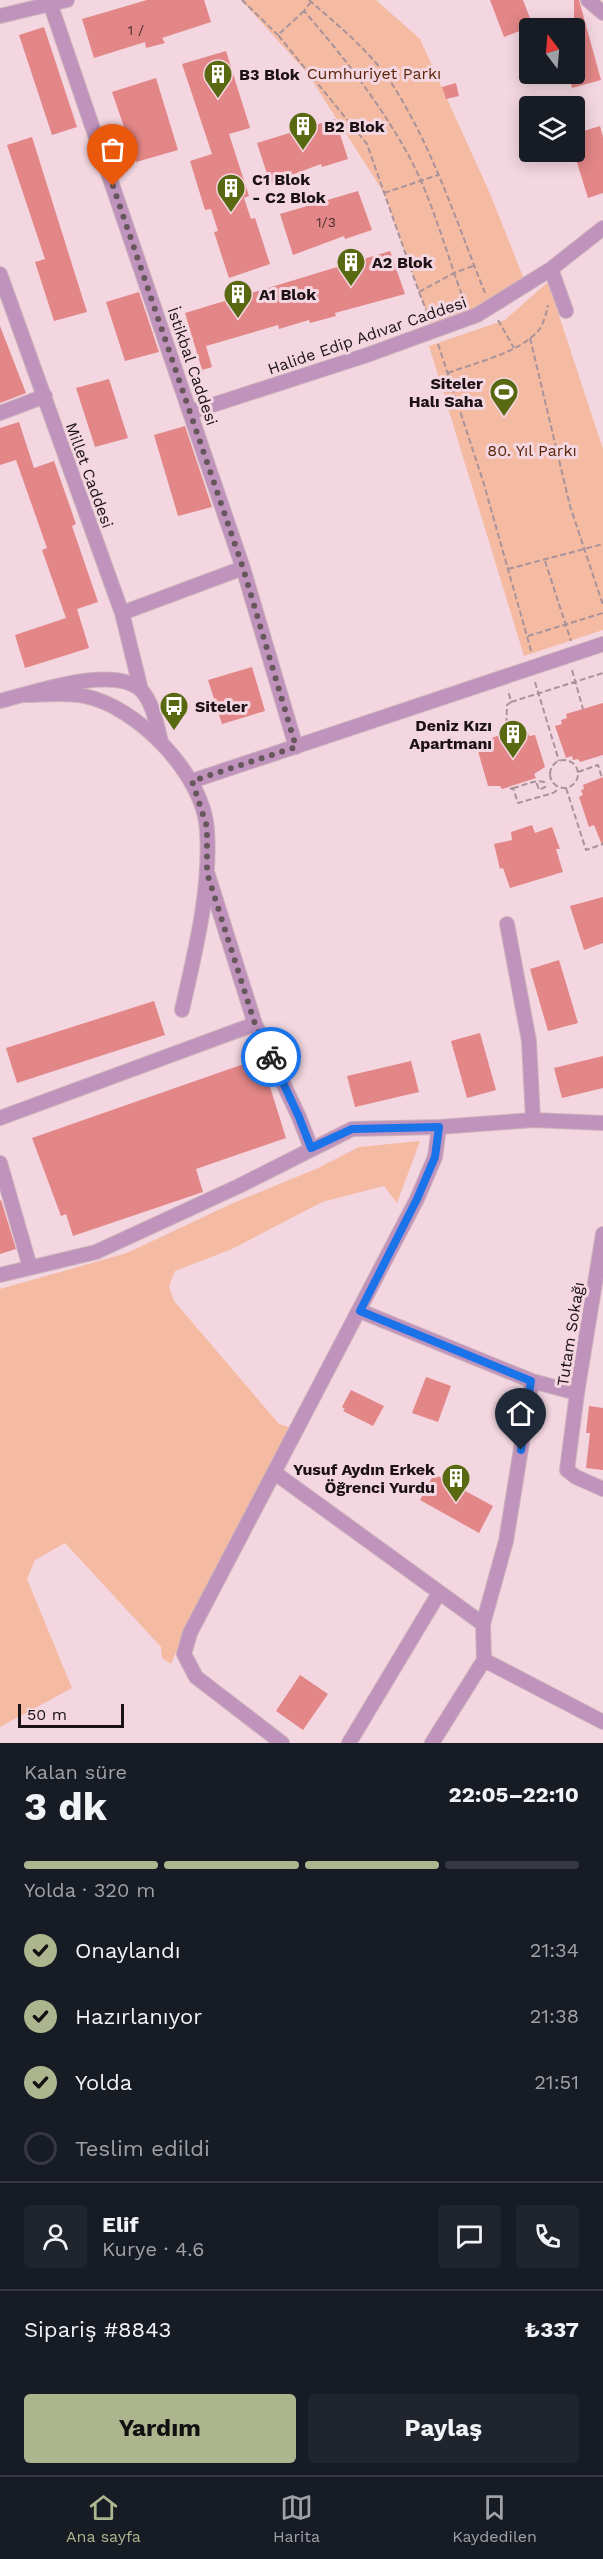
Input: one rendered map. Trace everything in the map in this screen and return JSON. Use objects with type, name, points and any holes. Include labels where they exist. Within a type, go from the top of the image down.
[{"type":"street","points":[[0,15],[67,0]]},
{"type":"street","points":[[588,0],[603,13]]},
{"type":"street","name":"İstikbal Caddesi","points":[[50,3],[192,412],[243,568],[296,747]]},
{"type":"street","name":"Halide Edip Adıvar Caddesi","points":[[192,412],[367,355],[477,315],[551,269],[603,228]]},
{"type":"street","points":[[551,269],[566,311]]},
{"type":"street","name":"Millet Caddesi","points":[[0,274],[122,613],[141,690],[154,717],[162,742]]},
{"type":"street","points":[[0,413],[45,396]]},
{"type":"street","points":[[122,613],[243,568]]},
{"type":"street","points":[[192,781],[603,644]]},
{"type":"street","points":[[0,701],[90,680],[110,679],[126,682],[141,690]]},
{"type":"street","points":[[24,695],[83,695],[104,702],[127,714],[162,742],[192,781],[207,827],[207,873],[191,972],[182,1010]]},
{"type":"street","points":[[207,873],[255,1024],[299,1117],[311,1148]]},
{"type":"street","points":[[507,924],[528,1041],[533,1120]]},
{"type":"street","points":[[0,1118],[255,1024]]},
{"type":"street","points":[[0,1275],[96,1251],[238,1186],[352,1129],[439,1127],[533,1120],[603,1123]]},
{"type":"street","points":[[282,1743],[196,1677],[184,1654],[190,1634],[417,1199],[435,1157],[439,1127]]},
{"type":"street","points":[[0,1163],[30,1267]]},
{"type":"street","name":"Tutam Sokağı","points":[[603,1234],[567,1470],[576,1477],[603,1489]]},
{"type":"street","points":[[360,1311],[531,1381],[577,1393]]},
{"type":"street","points":[[432,1743],[484,1660],[483,1624],[506,1541],[531,1381]]},
{"type":"street","points":[[275,1473],[483,1624]]},
{"type":"street","points":[[349,1743],[439,1593]]},
{"type":"street","points":[[484,1660],[603,1722]]},
{"type":"path","points":[[242,0],[278,35],[367,144],[430,318]]},
{"type":"path","points":[[278,35],[304,11],[310,1],[367,52],[397,91],[438,175],[490,306]]},
{"type":"path","points":[[304,11],[375,101],[412,162],[468,311]]},
{"type":"path","points":[[384,193],[438,175]]},
{"type":"path","points":[[419,292],[453,273],[473,266]]},
{"type":"path","points":[[448,373],[514,348],[530,338],[539,330],[550,297]]},
{"type":"path","points":[[498,320],[514,348]]},
{"type":"path","points":[[530,338],[570,506],[603,605]]},
{"type":"path","points":[[437,342],[508,569],[533,659]]},
{"type":"path","points":[[508,569],[603,544]]},
{"type":"path","points":[[545,560],[572,647]]},
{"type":"path","points":[[528,636],[603,613]]},
{"type":"path","points":[[571,668],[583,709]]},
{"type":"path","points":[[506,733],[507,705],[511,702],[603,673]]},
{"type":"path","points":[[534,679],[559,761]]},
{"type":"path","points":[[507,688],[511,702]]},
{"type":"path","points":[[556,785],[551,777],[552,767],[559,761],[571,762],[578,772]]},
{"type":"path","points":[[578,772],[603,764]]},
{"type":"path","points":[[598,765],[602,778]]},
{"type":"path","points":[[538,781],[539,790],[556,785],[566,788],[574,783],[578,772]]},
{"type":"path","points":[[551,777],[512,789],[518,803],[553,793],[556,785]]},
{"type":"path","points":[[538,781],[544,782],[543,789]]},
{"type":"path","points":[[566,788],[585,850],[603,844]]},
{"type":"green space","name":"Cumhuriyet Parkı","points":[[241,0],[376,0],[420,39],[491,196],[526,284],[433,331],[384,193],[308,74]]},
{"type":"green space","name":"80. Yıl Parkı","points":[[548,282],[603,449],[603,630],[524,656],[429,346],[505,320]]},
{"type":"green space","points":[[420,1141],[397,1203],[384,1186],[322,1202],[232,1249],[175,1271],[169,1286],[174,1301],[279,1424],[289,1427],[189,1622],[171,1664],[162,1658],[161,1647],[65,1543],[35,1560],[27,1579],[72,1688],[0,1727],[0,1289],[127,1253],[231,1204],[316,1169],[359,1147]]},
{"type":"building","points":[[147,0],[204,0],[211,22],[162,38],[165,43],[146,48],[145,42],[94,58],[82,19]]},
{"type":"building","points":[[490,0],[523,0],[530,18],[519,18],[519,31],[504,37]]},
{"type":"building","points":[[574,0],[579,0],[584,18],[574,18]]},
{"type":"building","points":[[585,22],[601,80],[572,88],[571,84],[585,84]]},
{"type":"building","points":[[44,27],[77,127],[52,135],[19,35]]},
{"type":"building","points":[[226,51],[250,128],[229,134],[249,196],[244,198],[251,219],[255,218],[270,264],[229,278],[214,232],[218,231],[211,209],[205,210],[190,161],[212,154],[182,64]]},
{"type":"building","points":[[156,78],[178,150],[136,162],[112,92]]},
{"type":"building","points":[[456,83],[459,96],[446,99],[442,87]]},
{"type":"building","name":"B2 Blok","points":[[335,119],[348,159],[322,167],[321,164],[270,183],[257,143]]},
{"type":"building","points":[[600,126],[603,137],[603,193],[588,198],[577,162],[585,162],[585,131]]},
{"type":"building","points":[[32,137],[87,312],[54,321],[35,262],[45,259],[7,145]]},
{"type":"building","points":[[358,191],[372,230],[345,239],[344,236],[293,255],[280,214]]},
{"type":"building","points":[[390,251],[405,294],[335,313],[336,316],[310,323],[309,320],[279,329],[278,325],[206,346],[212,367],[202,370],[185,313]]},
{"type":"building","points":[[139,292],[159,352],[125,361],[106,302]]},
{"type":"building","points":[[0,326],[26,393],[0,403]]},
{"type":"building","points":[[109,379],[128,438],[95,447],[76,388]]},
{"type":"building","points":[[19,422],[34,468],[54,461],[76,524],[72,526],[98,602],[77,609],[89,648],[25,668],[15,635],[66,618],[42,550],[47,548],[16,460],[0,465],[0,428]]},
{"type":"building","points":[[185,426],[212,507],[178,516],[154,435]]},
{"type":"building","points":[[252,667],[265,711],[222,724],[208,680]]},
{"type":"building","points":[[603,703],[603,755],[580,762],[578,759],[573,760],[572,756],[566,758],[555,726],[562,724],[561,720],[567,718],[566,714]]},
{"type":"building","name":"Deniz Kızı Apartmanı","points":[[522,728],[524,734],[535,735],[545,767],[534,774],[536,778],[502,789],[500,786],[488,786],[478,751],[483,750],[482,745],[487,744],[485,740]]},
{"type":"building","points":[[603,777],[602,845],[594,825],[589,827],[579,797],[583,795],[581,790],[584,789],[583,785]]},
{"type":"building","points":[[532,825],[535,833],[552,827],[560,849],[556,849],[563,872],[510,888],[503,868],[500,869],[494,844],[512,840],[511,832]]},
{"type":"building","points":[[603,897],[603,943],[584,950],[570,906]]},
{"type":"building","points":[[559,960],[578,1023],[548,1031],[530,969]]},
{"type":"building","points":[[154,1001],[165,1035],[17,1083],[6,1048]]},
{"type":"building","points":[[480,1033],[496,1090],[467,1098],[451,1041]]},
{"type":"building","points":[[603,1056],[603,1088],[562,1098],[554,1068]]},
{"type":"building","points":[[261,1058],[286,1138],[196,1169],[203,1192],[73,1236],[66,1214],[61,1216],[32,1138]]},
{"type":"building","points":[[411,1061],[419,1092],[355,1107],[347,1076]]},
{"type":"building","points":[[0,1201],[16,1249],[0,1254]]},
{"type":"building","points":[[426,1377],[451,1386],[438,1422],[412,1413]]},
{"type":"building","points":[[351,1390],[384,1406],[373,1426],[343,1411],[345,1409],[342,1407]]},
{"type":"building","points":[[589,1406],[603,1408],[603,1470],[586,1468],[590,1433],[586,1433]]},
{"type":"building","name":"Yusuf Aydın Erkek Öğrenci Yurdu","points":[[434,1474],[493,1506],[479,1533],[420,1500]]},
{"type":"building","points":[[300,1675],[328,1694],[303,1730],[276,1711]]},
{"type":"way so far","points":[[113,186],[192,412],[243,568],[296,747],[192,781],[207,827],[207,873],[255,1024],[271,1057]]},
{"type":"place","name":"B3 Blok","points":[[218,100]]},
{"type":"place","name":"B2 Blok","points":[[303,152]]},
{"type":"place","name":"C1 Blok - C2 Blok","points":[[231,214]]},
{"type":"place","name":"A2 Blok","points":[[351,288]]},
{"type":"place","name":"A1 Blok","points":[[238,320]]},
{"type":"place","name":"Siteler Halı Saha","points":[[504,418]]},
{"type":"place","name":"Siteler","points":[[174,732]]},
{"type":"place","name":"Deniz Kızı Apartmanı","points":[[513,760]]},
{"type":"place","name":"Yusuf Aydın Erkek Öğrenci Yurdu","points":[[456,1504]]},
{"type":"route","points":[[271,1057],[311,1148],[352,1129],[439,1127],[435,1157],[417,1199],[360,1311],[531,1381],[521,1450]]}]
